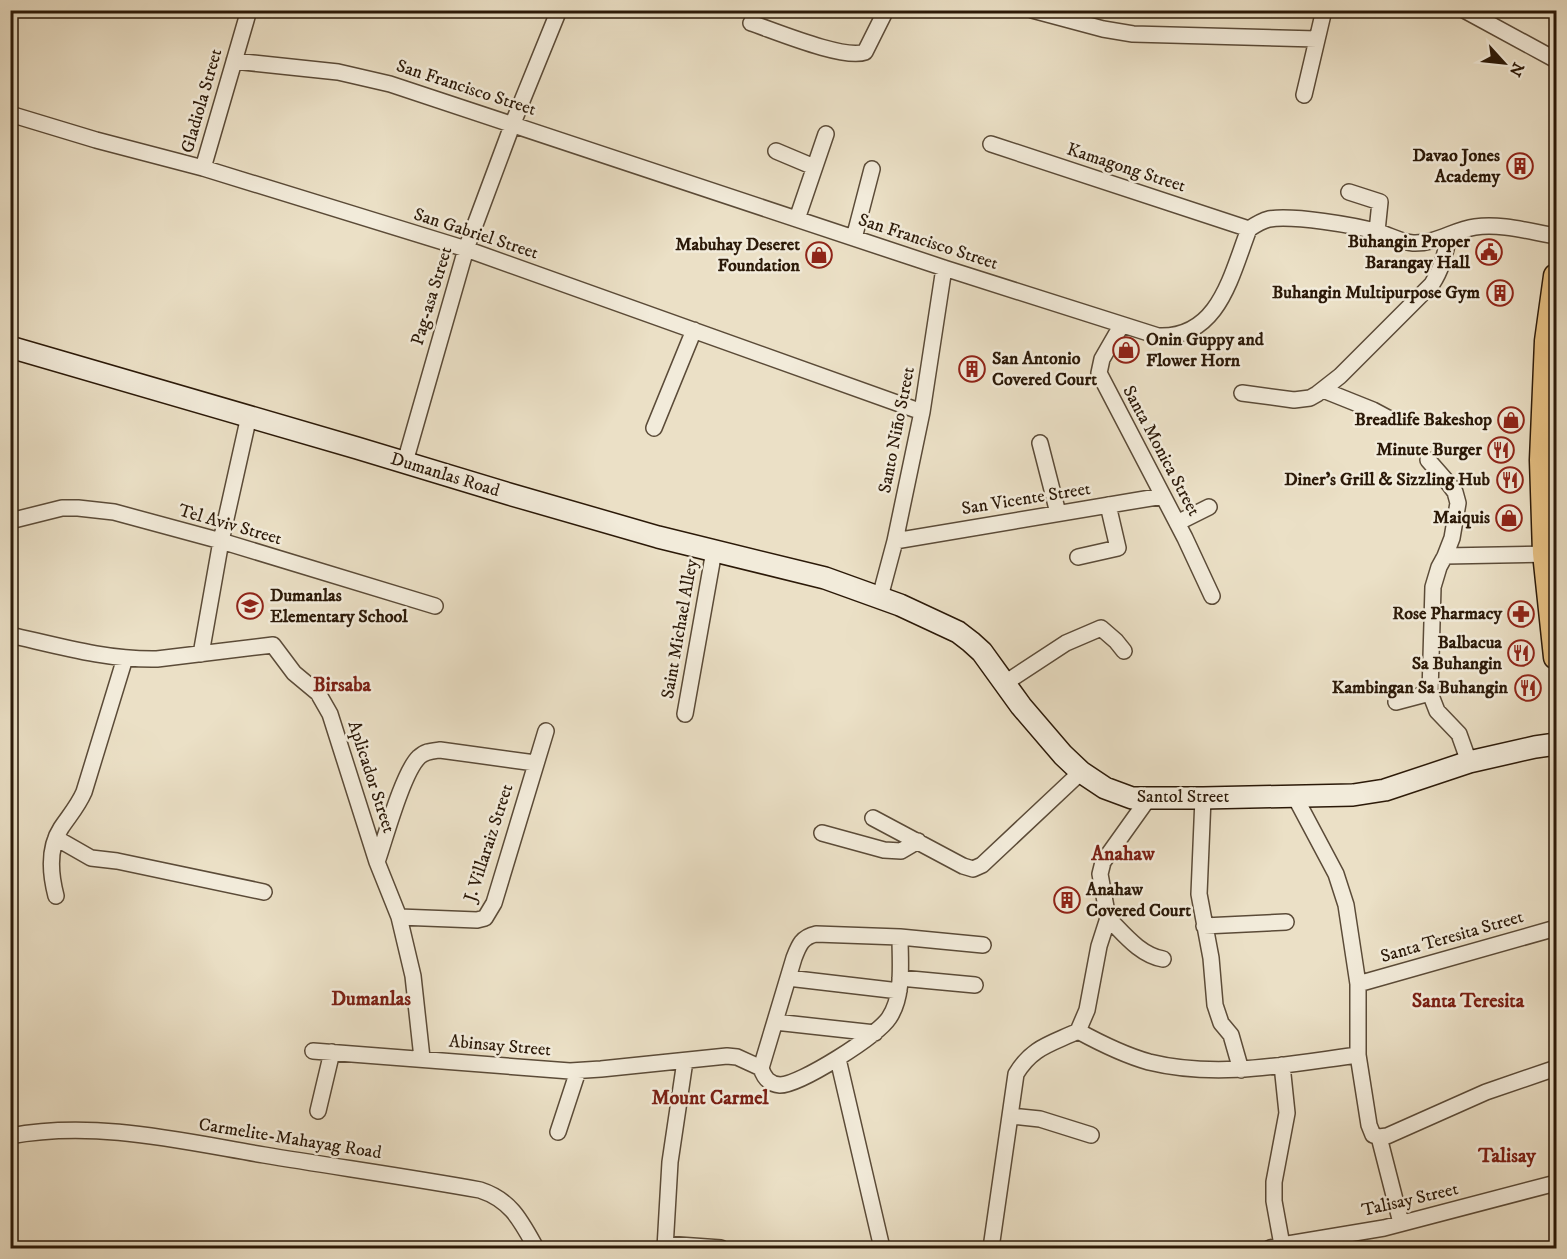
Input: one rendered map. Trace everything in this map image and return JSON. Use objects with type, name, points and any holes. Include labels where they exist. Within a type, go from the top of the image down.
[{"type":"highway","points":[[1557,276],[1547,341],[1542,460],[1551,554],[1557,657]]},
{"type":"main road","name":"Dumanlas Road","points":[[10,347],[509,494],[714,551],[825,578],[880,597]]},
{"type":"main road","name":"Santol Street","points":[[880,597],[958,632],[982,652],[1049,739],[1081,772],[1117,793],[1148,799],[1353,795],[1385,790],[1469,762],[1557,744]]},
{"type":"street","name":"Gladiola Street","points":[[203,168],[249,10]]},
{"type":"street","name":"Pag-asa Street","points":[[405,462],[466,249],[513,123],[559,10]]},
{"type":"street","points":[[751,22],[834,50],[858,55],[866,52],[886,10]]},
{"type":"street","points":[[1032,10],[1103,29],[1133,34],[1317,39]]},
{"type":"street","points":[[1304,95],[1324,10]]},
{"type":"street","points":[[1464,10],[1557,60]]},
{"type":"street","name":"San Francisco Street","points":[[234,61],[362,76],[513,123],[944,268],[1151,334],[1170,337],[1199,326],[1210,316],[1219,303],[1249,229]]},
{"type":"street","name":"San Gabriel Street","points":[[10,114],[85,137],[203,168],[466,249],[922,412]]},
{"type":"street","points":[[797,219],[826,134]]},
{"type":"street","name":"Kamagong Street","points":[[991,144],[1249,229]]},
{"type":"street","points":[[776,151],[814,167]]},
{"type":"street","points":[[854,238],[872,169]]},
{"type":"street","points":[[1349,192],[1380,202],[1377,231]]},
{"type":"street","points":[[1249,229],[1269,219],[1288,218],[1377,231],[1411,243],[1436,240],[1465,229],[1487,226],[1557,236]]},
{"type":"street","points":[[1242,393],[1294,400],[1310,398],[1323,390],[1340,376],[1432,284],[1445,259],[1449,236]]},
{"type":"street","name":"Santo Niño Street","points":[[880,597],[895,541],[922,412],[944,268]]},
{"type":"street","name":"Santa Monica Street","points":[[1121,326],[1102,359],[1099,373],[1212,596]]},
{"type":"street","points":[[654,428],[694,330]]},
{"type":"street","points":[[1323,390],[1388,418]]},
{"type":"street","points":[[201,654],[221,541],[249,416]]},
{"type":"street","points":[[1040,443],[1058,513]]},
{"type":"street","points":[[1428,460],[1455,492],[1458,503],[1457,516],[1433,587],[1430,693],[1437,711],[1459,734],[1469,762]]},
{"type":"street","name":"San Vicente Street","points":[[895,541],[1163,496]]},
{"type":"street","points":[[1078,557],[1118,548],[1108,505]]},
{"type":"street","points":[[1177,523],[1209,507]]},
{"type":"street","name":"Tel Aviv Street","points":[[10,521],[62,508],[114,512],[221,541],[435,606]]},
{"type":"street","name":"Saint Michael Alley","points":[[685,714],[714,551]]},
{"type":"street","points":[[1445,556],[1551,554]]},
{"type":"street","points":[[1005,683],[1066,643],[1101,628],[1124,651]]},
{"type":"street","name":"Aplicador Street","points":[[10,634],[95,654],[125,658],[157,659],[273,645],[294,673],[318,693],[330,714],[377,862],[399,917],[413,976],[422,1058]]},
{"type":"street","points":[[56,896],[51,871],[56,838],[84,792],[125,658]]},
{"type":"street","points":[[1396,702],[1430,693]]},
{"type":"street","name":"J. Villaraiz Street","points":[[399,917],[477,920],[485,918],[494,903],[546,731]]},
{"type":"street","points":[[377,862],[407,775],[420,756],[428,751],[440,750],[535,764]]},
{"type":"street","points":[[873,818],[963,866],[973,869],[979,867],[1081,772]]},
{"type":"street","points":[[1294,795],[1325,852],[1341,888],[1350,927],[1358,984],[1359,1055],[1369,1125],[1373,1135],[1387,1136],[1486,1092],[1557,1068]]},
{"type":"street","points":[[1203,798],[1199,894],[1211,958],[1215,1005],[1221,1023],[1231,1035],[1241,1070]]},
{"type":"street","points":[[991,1248],[1016,1074],[1025,1059],[1035,1051],[1078,1031],[1087,1010],[1099,946],[1108,918],[1100,874],[1103,862],[1148,799]]},
{"type":"street","points":[[822,833],[884,850],[901,851],[918,841]]},
{"type":"street","points":[[56,838],[95,860],[117,861],[264,892]]},
{"type":"street","points":[[1108,918],[1141,950],[1152,957],[1163,959]]},
{"type":"street","points":[[1204,926],[1286,922]]},
{"type":"street","name":"Santa Teresita Street","points":[[1358,984],[1557,928]]},
{"type":"street","points":[[761,1068],[798,947],[808,936],[816,933],[900,937],[983,945]]},
{"type":"street","name":"Abinsay Street","points":[[313,1051],[578,1071],[727,1056],[737,1057],[761,1068],[767,1081],[781,1085],[838,1059],[875,1033],[890,1018],[899,985],[900,937]]},
{"type":"street","points":[[788,978],[899,985],[975,985]]},
{"type":"street","points":[[775,1022],[875,1033]]},
{"type":"street","points":[[1078,1031],[1108,1047],[1148,1061],[1178,1067],[1241,1070],[1359,1055]]},
{"type":"street","points":[[318,1111],[332,1052]]},
{"type":"street","points":[[838,1059],[882,1248]]},
{"type":"street","points":[[685,1061],[670,1162],[665,1246],[721,1248]]},
{"type":"street","points":[[1276,1247],[1274,1182],[1287,1113],[1282,1065]]},
{"type":"street","points":[[558,1132],[578,1071]]},
{"type":"street","points":[[1011,1116],[1040,1119],[1090,1135]]},
{"type":"street","name":"Carmelite-Mahayag Road","points":[[10,1136],[45,1130],[148,1136],[480,1190],[494,1194],[504,1201],[525,1228],[536,1248]]},
{"type":"street","points":[[1379,1137],[1401,1223]]},
{"type":"street","name":"Talisay Street","points":[[1276,1247],[1443,1214],[1557,1184]]},
{"type":"place","name":"Davao Jones Academy","points":[[1520,166]]},
{"type":"place","name":"Buhangin Proper Barangay Hall","points":[[1489,252]]},
{"type":"place","name":"Mabuhay Deseret Foundation","points":[[819,255]]},
{"type":"place","name":"Buhangin Multipurpose Gym","points":[[1500,293]]},
{"type":"place","name":"Onin Guppy and Flower Horn","points":[[1126,350]]},
{"type":"place","name":"San Antonio Covered Court","points":[[972,369]]},
{"type":"place","name":"Breadlife Bakeshop","points":[[1511,420]]},
{"type":"place","name":"Minute Burger","points":[[1501,450]]},
{"type":"place","name":"Diner's Grill & Sizzling Hub","points":[[1510,480]]},
{"type":"place","name":"Maiquis","points":[[1509,518]]},
{"type":"place","name":"Dumanlas Elementary School","points":[[250,606]]},
{"type":"place","name":"Rose Pharmacy","points":[[1521,614]]},
{"type":"place","name":"Balbacua Sa Buhangin","points":[[1521,653]]},
{"type":"place","name":"Kambingan Sa Buhangin","points":[[1528,688]]},
{"type":"place","name":"Anahaw Covered Court","points":[[1067,900]]},
{"type":"district","name":"Birsaba","points":[[342,685]]},
{"type":"district","name":"Anahaw","points":[[1123,854]]},
{"type":"district","name":"Dumanlas","points":[[371,999]]},
{"type":"district","name":"Santa Teresita","points":[[1468,1001]]},
{"type":"district","name":"Mount Carmel","points":[[710,1098]]},
{"type":"district","name":"Talisay","points":[[1507,1156]]}]
